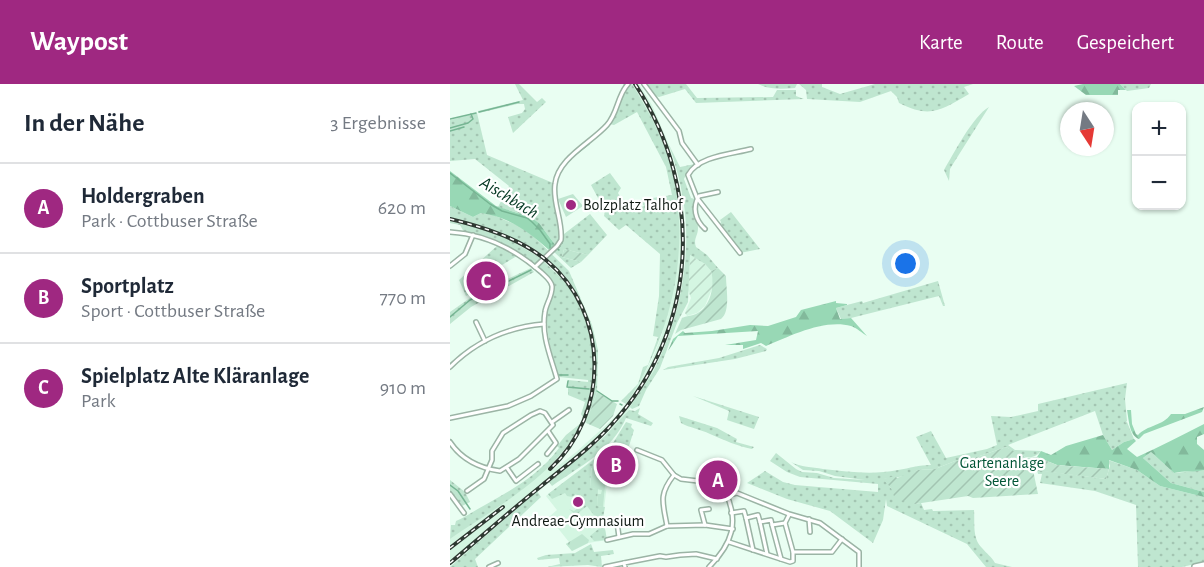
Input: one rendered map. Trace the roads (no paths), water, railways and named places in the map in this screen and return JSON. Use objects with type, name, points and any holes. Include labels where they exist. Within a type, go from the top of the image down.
[{"type":"main road","points":[[1195,567],[1204,565]]},
{"type":"street","points":[[535,267],[561,240],[554,186],[559,172],[564,164],[608,125],[628,84]]},
{"type":"street","points":[[644,84],[680,132],[682,143],[699,165]]},
{"type":"street","points":[[740,253],[697,198],[688,175],[692,169],[713,159],[751,149]]},
{"type":"street","points":[[705,228],[697,219],[694,203],[699,196],[718,192]]},
{"type":"street","points":[[450,232],[472,236],[506,247],[535,267],[550,281],[552,287],[544,324],[546,345],[557,380],[531,396],[503,408],[450,418]]},
{"type":"street","points":[[450,266],[465,254],[472,236]]},
{"type":"street","points":[[476,322],[485,341]]},
{"type":"street","points":[[450,367],[485,341],[510,330],[544,324]]},
{"type":"street","points":[[552,422],[569,410]]},
{"type":"street","points":[[450,442],[461,456],[488,470],[500,471],[519,459],[554,425],[545,413],[540,411],[503,433],[492,451],[492,460],[488,470],[482,481],[467,491]]},
{"type":"street","points":[[547,454],[556,443],[548,431]]},
{"type":"street","points":[[637,450],[662,460],[674,475],[725,491],[733,529],[729,542],[709,567]]},
{"type":"street","points":[[507,468],[516,481],[538,464]]},
{"type":"street","points":[[667,526],[662,499],[664,487],[674,475]]},
{"type":"street","points":[[450,494],[464,513]]},
{"type":"street","points":[[727,496],[737,494],[820,523],[859,552],[859,567]]},
{"type":"street","points":[[705,525],[701,510],[709,509]]},
{"type":"street","points":[[731,513],[744,511],[753,550]]},
{"type":"street","points":[[729,542],[790,562],[793,561],[793,552],[785,523],[789,514]]},
{"type":"street","points":[[746,518],[758,515],[766,554]]},
{"type":"street","points":[[809,519],[810,532]]},
{"type":"street","points":[[760,522],[771,520],[781,559]]},
{"type":"street","points":[[616,522],[619,537]]},
{"type":"street","points":[[772,525],[785,523]]},
{"type":"street","points":[[607,540],[649,534],[667,526],[705,525],[733,529]]},
{"type":"street","points":[[793,552],[832,552],[842,539]]},
{"type":"street","points":[[605,567],[660,556],[666,558],[696,554],[717,559]]},
{"type":"street","points":[[489,567],[498,563]]},
{"type":"waterway","points":[[479,112],[519,102]]},
{"type":"waterway","points":[[450,119],[476,113]]},
{"type":"waterway","points":[[450,128],[468,123],[473,119],[471,114]]},
{"type":"waterway","points":[[450,131],[464,127]]},
{"type":"waterway","points":[[575,155],[589,144]]},
{"type":"waterway","points":[[566,164],[571,159]]},
{"type":"waterway","name":"Aischbach","points":[[450,173],[490,204],[502,211],[527,218],[540,230],[550,244],[550,248]]},
{"type":"waterway","points":[[558,205],[559,213]]},
{"type":"waterway","points":[[562,229],[562,243]]},
{"type":"waterway","points":[[559,250],[557,249],[560,246]]},
{"type":"waterway","name":"Aischbach","points":[[450,317],[470,300],[531,270]]},
{"type":"waterway","points":[[556,371],[558,375],[568,375]]},
{"type":"waterway","points":[[568,381],[567,387],[589,389]]},
{"type":"waterway","points":[[597,391],[612,401],[618,401]]},
{"type":"waterway","name":"Aischbach","points":[[450,485],[458,491],[470,509]]},
{"type":"railway","points":[[450,563],[604,433],[641,386],[662,346],[676,303],[682,258],[681,213],[673,168],[658,125],[635,84]]},
{"type":"railway","points":[[450,219],[500,234],[535,252],[567,282],[582,307],[591,335],[594,364],[592,393],[584,421],[570,446],[550,469]]},
{"type":"railway","points":[[450,548],[503,507]]},
{"type":"place","name":"Bolzplatz Talhof","points":[[571,205]]},
{"type":"place","name":"Spielplatz Alte Kläranlage","points":[[486,281]]},
{"type":"place","name":"Sportplatz","points":[[616,465]]},
{"type":"place","name":"Holdergraben","points":[[718,480]]},
{"type":"place","name":"Andreae-Gymnasium","points":[[578,502]]},
{"type":"park label","name":"Gartenanlage Seere","points":[[1002,472]]}]
